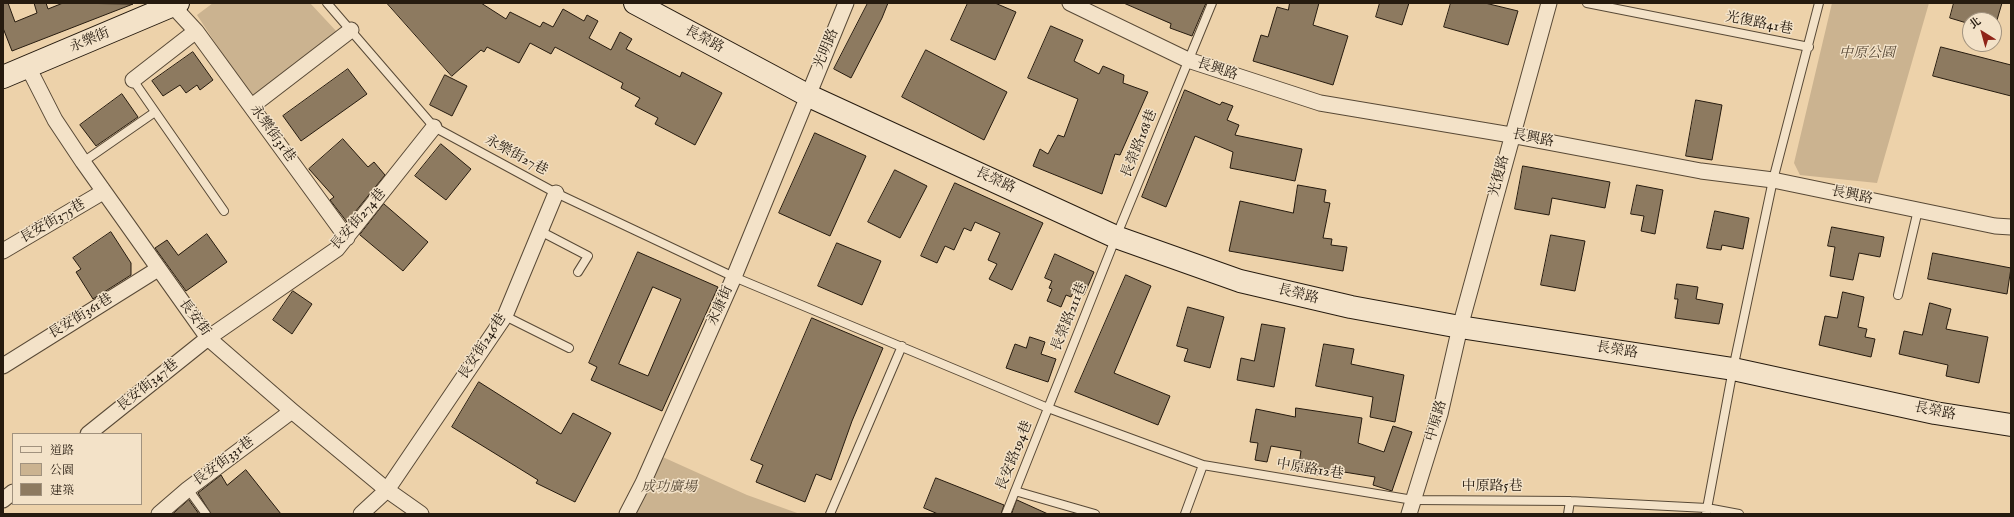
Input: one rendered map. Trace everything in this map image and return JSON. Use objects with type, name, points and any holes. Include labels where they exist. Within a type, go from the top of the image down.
[{"type":"street","name":"長榮路","points":[[635,3],[807,96],[1116,237],[1240,281],[1351,307],[1460,327],[1733,370],[1936,413],[2011,425]]},
{"type":"street","name":"光明路","points":[[807,96],[846,3]]},
{"type":"street","name":"長興路","points":[[1070,3],[1188,60],[1320,103],[1511,135],[1701,170],[1773,180],[1995,226],[2011,227]]},
{"type":"street","name":"光復路","points":[[1460,327],[1511,135],[1549,3]]},
{"type":"street","name":"永樂街31巷","points":[[173,4],[196,30],[347,238]]},
{"type":"street","name":"永樂街","points":[[3,77],[173,4]]},
{"type":"street","points":[[133,80],[196,30]]},
{"type":"street","points":[[252,106],[351,30]]},
{"type":"street","name":"長安街","points":[[28,67],[55,120],[103,192],[208,338],[292,411],[387,490],[421,514]]},
{"type":"street","name":"永康街","points":[[627,514],[643,483],[734,277],[807,96]]},
{"type":"street","name":"長安街274巷","points":[[208,338],[337,249],[434,127]]},
{"type":"street","name":"長安街375巷","points":[[3,251],[103,192]]},
{"type":"street","name":"長安街246巷","points":[[361,514],[387,490],[505,316],[556,193]]},
{"type":"street","name":"長安街361巷","points":[[3,366],[158,269]]},
{"type":"street","name":"中原路","points":[[1411,507],[1440,414],[1460,327]]},
{"type":"street","name":"長安街347巷","points":[[89,433],[208,338]]},
{"type":"street","name":"長安街331巷","points":[[159,514],[188,489],[292,411]]},
{"type":"street","points":[[3,500],[12,493]]},
{"type":"lane","name":"永樂街27巷","points":[[327,3],[434,127],[556,193],[734,277],[902,346]]},
{"type":"lane","name":"長榮路168巷","points":[[1116,237],[1212,3]]},
{"type":"lane","name":"光復路41巷","points":[[1587,3],[1809,47]]},
{"type":"lane","points":[[1706,511],[1733,370],[1773,180],[1809,47],[1819,3]]},
{"type":"lane","points":[[133,80],[224,211]]},
{"type":"lane","points":[[83,162],[155,112]]},
{"type":"lane","points":[[1898,295],[1918,210]]},
{"type":"lane","points":[[540,231],[588,256],[578,272]]},
{"type":"lane","name":"長榮路211巷","points":[[1048,408],[1116,237]]},
{"type":"lane","points":[[505,316],[569,348]]},
{"type":"lane","points":[[830,514],[902,346]]},
{"type":"lane","name":"中原路12巷","points":[[902,346],[1048,408],[1203,465],[1411,507]]},
{"type":"lane","name":"長安路194巷","points":[[1006,514],[1048,408]]},
{"type":"lane","points":[[1185,514],[1203,465]]},
{"type":"lane","points":[[188,489],[206,514]]},
{"type":"lane","points":[[1015,491],[1095,514]]},
{"type":"lane","points":[[1568,514],[1570,501]]},
{"type":"lane","name":"中原路5巷","points":[[1411,507],[1570,501],[1739,514]]},
{"type":"green space","points":[[213,3],[310,3],[338,33],[252,99],[197,15]]},
{"type":"green space","name":"中原公園","points":[[1832,3],[1929,3],[1877,183],[1800,175],[1794,163]]},
{"type":"green space","name":"成功廣場","points":[[656,454],[747,495],[800,514],[627,514]]},
{"type":"building","points":[[3,3],[8,3],[15,22],[37,13],[34,3],[46,3],[48,9],[63,3],[133,4],[12,51],[3,28]]},
{"type":"building","points":[[387,3],[481,3],[506,19],[510,12],[540,27],[543,22],[553,27],[563,9],[584,21],[587,15],[598,21],[589,38],[611,50],[620,32],[632,39],[626,49],[680,77],[682,72],[722,93],[695,145],[655,124],[658,118],[635,106],[640,98],[621,88],[623,83],[555,47],[551,54],[530,43],[519,63],[487,47],[484,52],[481,50],[452,76]]},
{"type":"building","points":[[868,3],[888,3],[882,18],[851,78],[834,69]]},
{"type":"building","points":[[968,3],[995,3],[1016,12],[995,60],[951,40]]},
{"type":"building","points":[[1124,3],[1206,3],[1192,36],[1170,28],[1171,24]]},
{"type":"building","points":[[1290,3],[1319,3],[1313,25],[1348,36],[1333,85],[1253,61],[1261,35],[1268,37],[1277,7],[1288,10]]},
{"type":"building","points":[[1380,3],[1409,3],[1402,25],[1376,17]]},
{"type":"building","points":[[1451,3],[1485,3],[1518,11],[1508,45],[1444,27]]},
{"type":"building","points":[[1954,3],[2002,3],[1999,12],[1962,12],[1962,22],[1950,18]]},
{"type":"building","points":[[1051,26],[1083,40],[1074,61],[1099,74],[1103,66],[1124,75],[1123,83],[1148,92],[1120,155],[1115,154],[1102,194],[1033,166],[1040,149],[1048,154],[1058,135],[1064,137],[1078,99],[1028,78]]},
{"type":"building","points":[[1941,47],[2011,65],[2011,96],[1933,76]]},
{"type":"building","points":[[926,50],[1007,92],[984,140],[902,97]]},
{"type":"building","points":[[193,52],[213,80],[200,90],[197,85],[186,93],[180,85],[163,96],[152,81]]},
{"type":"building","points":[[348,69],[367,94],[301,141],[283,116]]},
{"type":"building","points":[[445,75],[467,86],[452,116],[430,105]]},
{"type":"building","points":[[1185,90],[1220,105],[1222,102],[1233,106],[1227,120],[1239,125],[1235,135],[1302,149],[1295,181],[1230,168],[1233,152],[1195,136],[1166,207],[1142,197]]},
{"type":"building","points":[[122,94],[138,117],[96,146],[80,125]]},
{"type":"building","points":[[1696,100],[1722,105],[1712,160],[1686,156]]},
{"type":"building","points":[[815,133],[866,156],[830,236],[779,213]]},
{"type":"building","points":[[343,139],[368,167],[374,162],[385,175],[347,222],[330,200],[334,197],[309,169]]},
{"type":"building","points":[[441,144],[471,169],[446,200],[415,176]]},
{"type":"building","points":[[1523,166],[1610,182],[1605,208],[1552,198],[1549,215],[1515,209]]},
{"type":"building","points":[[895,170],[927,186],[900,238],[868,222]]},
{"type":"building","points":[[955,183],[1043,223],[1012,290],[989,279],[997,264],[988,260],[1000,233],[975,222],[971,231],[964,228],[954,250],[945,246],[937,263],[921,256]]},
{"type":"building","points":[[1298,185],[1326,190],[1324,202],[1330,203],[1323,238],[1332,239],[1331,245],[1347,247],[1343,271],[1229,251],[1240,201],[1293,213]]},
{"type":"building","points":[[1637,185],[1663,190],[1655,234],[1641,231],[1644,216],[1631,214]]},
{"type":"building","points":[[384,204],[428,242],[403,271],[360,235]]},
{"type":"building","points":[[1715,211],[1749,218],[1743,249],[1722,245],[1721,250],[1707,248]]},
{"type":"building","points":[[1832,227],[1884,237],[1880,257],[1859,253],[1853,280],[1830,276],[1835,247],[1828,246]]},
{"type":"building","points":[[111,232],[131,263],[131,275],[93,299],[76,272],[81,269],[73,258]]},
{"type":"building","points":[[207,234],[227,262],[186,291],[155,248],[167,240],[178,255]]},
{"type":"building","points":[[1551,235],[1585,241],[1575,291],[1541,285]]},
{"type":"building","points":[[837,243],[881,261],[862,305],[818,286]]},
{"type":"building","points":[[638,252],[718,287],[662,411],[591,380],[597,367],[589,363]],"holes":[[[653,287],[681,299],[648,376],[619,364]]]},
{"type":"building","points":[[1933,253],[2011,268],[2007,294],[1928,279]]},
{"type":"building","points":[[1055,254],[1094,272],[1084,295],[1074,291],[1071,297],[1066,295],[1061,307],[1047,301],[1052,289],[1049,288],[1052,281],[1045,278]]},
{"type":"building","points":[[1126,275],[1151,286],[1114,373],[1170,396],[1158,425],[1075,392]]},
{"type":"building","points":[[1677,284],[1698,287],[1696,299],[1723,304],[1719,324],[1675,318],[1678,299],[1675,299]]},
{"type":"building","points":[[293,291],[312,304],[292,334],[273,320]]},
{"type":"building","points":[[1843,292],[1864,297],[1858,327],[1867,329],[1865,337],[1875,339],[1871,357],[1819,345],[1825,316],[1837,318]]},
{"type":"building","points":[[1930,303],[1951,309],[1946,329],[1988,337],[1979,383],[1946,376],[1948,365],[1899,354],[1904,331],[1922,335]]},
{"type":"building","points":[[1188,307],[1224,317],[1210,368],[1184,361],[1188,349],[1177,346]]},
{"type":"building","points":[[812,318],[883,348],[852,421],[831,480],[816,474],[805,502],[756,482],[763,465],[751,460]]},
{"type":"building","points":[[1262,324],[1285,328],[1274,387],[1237,380],[1241,358],[1254,361]]},
{"type":"building","points":[[1030,337],[1045,342],[1041,354],[1056,359],[1048,382],[1006,368],[1015,344],[1026,348]]},
{"type":"building","points":[[1324,344],[1354,349],[1351,364],[1404,375],[1395,422],[1370,417],[1373,397],[1316,386]]},
{"type":"building","points":[[479,382],[561,434],[573,413],[611,433],[575,502],[536,483],[538,480],[452,427]]},
{"type":"building","points":[[1296,408],[1362,418],[1358,443],[1384,452],[1393,426],[1412,432],[1392,491],[1373,485],[1375,477],[1319,468],[1318,475],[1298,471],[1301,451],[1271,446],[1267,462],[1255,460],[1258,443],[1250,442],[1256,409],[1295,417]]},
{"type":"building","points":[[246,470],[281,514],[211,514],[198,493],[221,475],[227,485]]},
{"type":"building","points":[[936,478],[1004,505],[1001,514],[938,514],[924,508]]},
{"type":"building","points":[[189,500],[199,514],[173,514]]},
{"type":"building","points":[[1017,500],[1048,514],[1012,514]]}]
